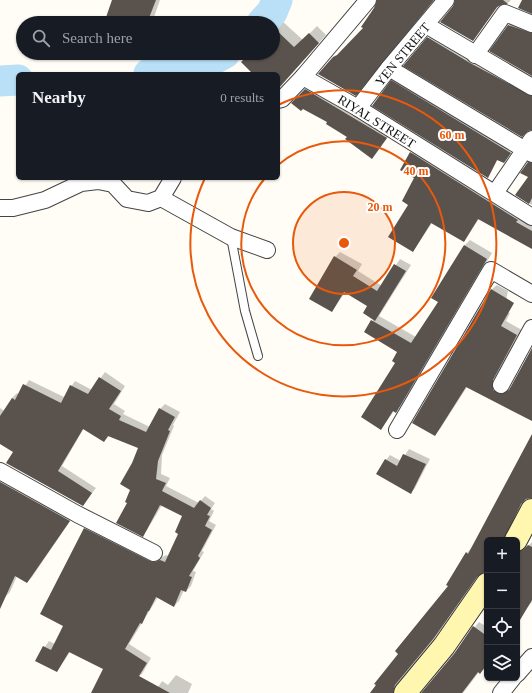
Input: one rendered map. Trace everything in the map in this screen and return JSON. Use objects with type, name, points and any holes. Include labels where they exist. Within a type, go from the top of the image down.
[{"type":"street","points":[[280,100],[303,77],[368,0]]},
{"type":"street","name":"YEN STREET","points":[[358,108],[389,68],[446,0]]},
{"type":"street","points":[[475,55],[504,13],[532,24]]},
{"type":"street","points":[[426,25],[532,87]]},
{"type":"street","points":[[389,68],[529,148],[496,193]]},
{"type":"street","name":"RIYAL STREET","points":[[303,77],[358,108],[496,193],[532,217]]},
{"type":"street","points":[[0,208],[13,208],[45,200],[82,184],[98,181],[113,184],[127,199],[148,203],[161,198],[172,180]]},
{"type":"street","points":[[161,198],[231,237],[267,250]]},
{"type":"street","points":[[397,430],[490,270],[532,294]]},
{"type":"street","points":[[501,385],[532,328]]},
{"type":"street","points":[[0,472],[76,514],[154,553]]},
{"type":"street","points":[[518,537],[532,510]]},
{"type":"street","points":[[405,693],[444,646],[484,588]]},
{"type":"street","points":[[520,671],[532,658]]},
{"type":"street","points":[[501,693],[511,681]]},
{"type":"lane","points":[[231,237],[245,311],[258,356]]},
{"type":"building","points":[[112,0],[156,0],[150,16],[106,16]]},
{"type":"building","points":[[377,0],[434,0],[356,96],[318,74],[363,28],[361,27],[374,8]]},
{"type":"building","points":[[455,0],[503,0],[508,4],[497,7],[473,41],[440,22],[453,6]]},
{"type":"building","points":[[522,0],[532,0],[532,14],[518,8]]},
{"type":"building","points":[[508,25],[532,33],[532,76],[489,51]]},
{"type":"building","points":[[309,33],[319,43],[280,87],[280,72],[251,72],[241,62],[243,60],[280,60],[280,34],[294,47]]},
{"type":"building","points":[[427,37],[470,63],[532,96],[532,130],[528,131],[522,137],[403,66]]},
{"type":"building","points":[[391,80],[511,153],[504,163],[497,160],[488,178],[372,106]]},
{"type":"building","points":[[305,89],[387,138],[372,159],[345,139],[347,137],[326,124],[327,122],[303,109],[301,111],[291,103]]},
{"type":"building","points":[[410,152],[518,220],[516,222],[532,231],[532,249],[478,219],[464,242],[431,223],[413,252],[388,237],[408,205],[402,201],[414,178],[400,170]]},
{"type":"building","points":[[528,162],[532,163],[532,198],[529,204],[515,195],[528,177],[520,173]]},
{"type":"building","points":[[464,245],[487,259],[396,413],[393,411],[381,430],[361,417],[395,363],[392,361],[397,352],[364,332],[371,320],[411,343],[438,302],[431,298]]},
{"type":"building","points":[[334,256],[357,270],[353,276],[377,291],[394,264],[406,271],[375,321],[363,313],[367,306],[344,292],[332,312],[309,299]]},
{"type":"building","points":[[491,289],[514,303],[501,326],[517,335],[493,380],[493,390],[501,394],[509,390],[532,348],[532,421],[466,387],[435,436],[412,423]]},
{"type":"building","points":[[99,377],[121,391],[109,409],[121,416],[119,420],[146,432],[159,408],[175,417],[168,430],[170,431],[158,461],[156,479],[166,483],[162,491],[194,508],[200,500],[211,508],[207,515],[210,516],[205,526],[212,530],[198,556],[200,558],[189,576],[192,577],[186,592],[181,590],[174,607],[156,597],[142,624],[140,623],[125,649],[147,663],[139,676],[170,693],[91,693],[103,669],[69,652],[57,672],[35,661],[43,646],[51,650],[63,626],[40,614],[84,528],[150,561],[155,562],[160,560],[165,562],[178,534],[175,532],[182,516],[160,505],[143,537],[116,523],[127,503],[125,502],[130,490],[120,484],[132,463],[138,448],[108,436],[104,442],[83,429],[58,471],[92,493],[83,506],[6,463],[13,452],[0,444],[0,416],[12,398],[15,400],[23,384],[61,403],[70,385],[88,394]]},
{"type":"building","points":[[532,434],[532,498],[526,499],[521,504],[505,537],[484,537],[484,573],[477,577],[434,638],[395,685],[393,693],[370,693],[376,685],[374,684],[398,654],[395,651],[448,586],[446,585],[466,552],[468,554]]},
{"type":"building","points":[[403,454],[426,464],[411,494],[376,474],[385,459],[397,466]]},
{"type":"building","points":[[0,482],[70,521],[27,583],[15,576],[0,609]]},
{"type":"building","points":[[528,545],[532,547],[532,600],[520,620],[520,551]]},
{"type":"building","points":[[473,626],[484,634],[484,668],[480,674],[478,672],[462,693],[421,693],[454,654]]},
{"type":"waterway","points":[[268,16],[272,12],[277,0]]},
{"type":"waterway","points":[[167,72],[195,69],[212,60]]},
{"type":"waterway","points":[[0,81],[16,80]]}]
